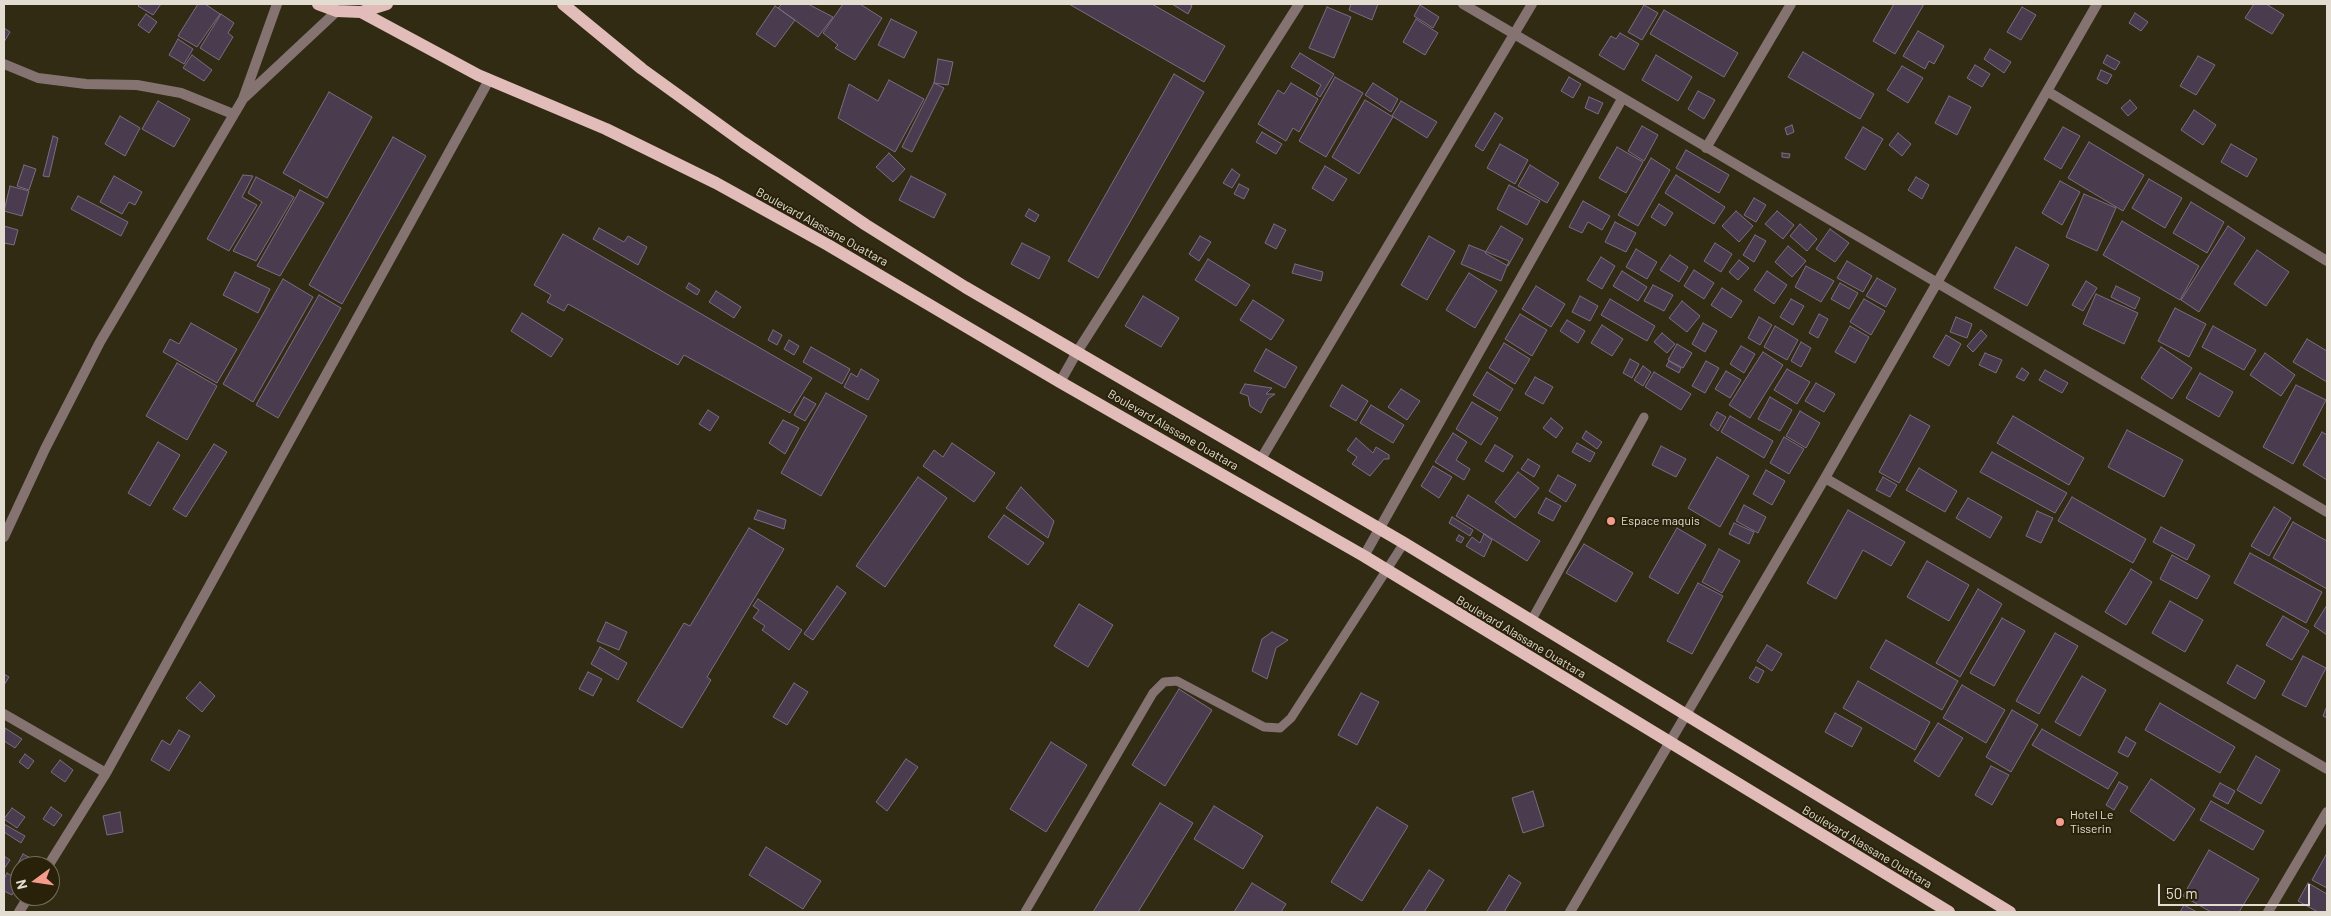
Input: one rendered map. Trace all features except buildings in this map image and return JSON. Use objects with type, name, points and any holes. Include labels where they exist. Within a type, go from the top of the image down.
[{"type":"main road","points":[[318,4],[337,11],[361,12],[387,4]]},
{"type":"main road","name":"Boulevard Alassane Ouattara","points":[[563,4],[642,69],[743,142],[874,230],[1077,352],[1404,543],[2010,912]]},
{"type":"main road","name":"Boulevard Alassane Ouattara","points":[[361,12],[489,80],[606,129],[716,183],[828,245],[1060,382],[1364,556],[1387,572],[1949,912]]},
{"type":"street","points":[[243,99],[277,4]]},
{"type":"street","points":[[1060,382],[1077,352],[1299,4]]},
{"type":"street","points":[[1463,4],[2327,512]]},
{"type":"street","points":[[1261,459],[1532,4]]},
{"type":"street","points":[[1706,148],[1791,4]]},
{"type":"street","points":[[1570,912],[1825,478],[2096,4]]},
{"type":"street","points":[[4,537],[44,448],[100,342],[233,114],[243,99],[337,11]]},
{"type":"street","points":[[4,64],[38,78],[86,84],[138,85],[181,93],[233,114]]},
{"type":"street","points":[[54,856],[106,773],[489,80]]},
{"type":"street","points":[[2047,91],[2327,261]]},
{"type":"street","points":[[1364,556],[1622,99]]},
{"type":"street","points":[[1825,478],[2327,769]]},
{"type":"street","points":[[4,714],[106,773]]},
{"type":"street","points":[[2268,912],[2327,812]]},
{"type":"lane","points":[[1531,621],[1644,416]]},
{"type":"lane","points":[[1025,912],[1153,693],[1164,682],[1177,681],[1264,727],[1280,728],[1291,718],[1404,543]]},
{"type":"place","name":"Espace maquis","points":[[1611,521]]},
{"type":"place","name":"Hotel Le Tisserin","points":[[2060,822]]}]
